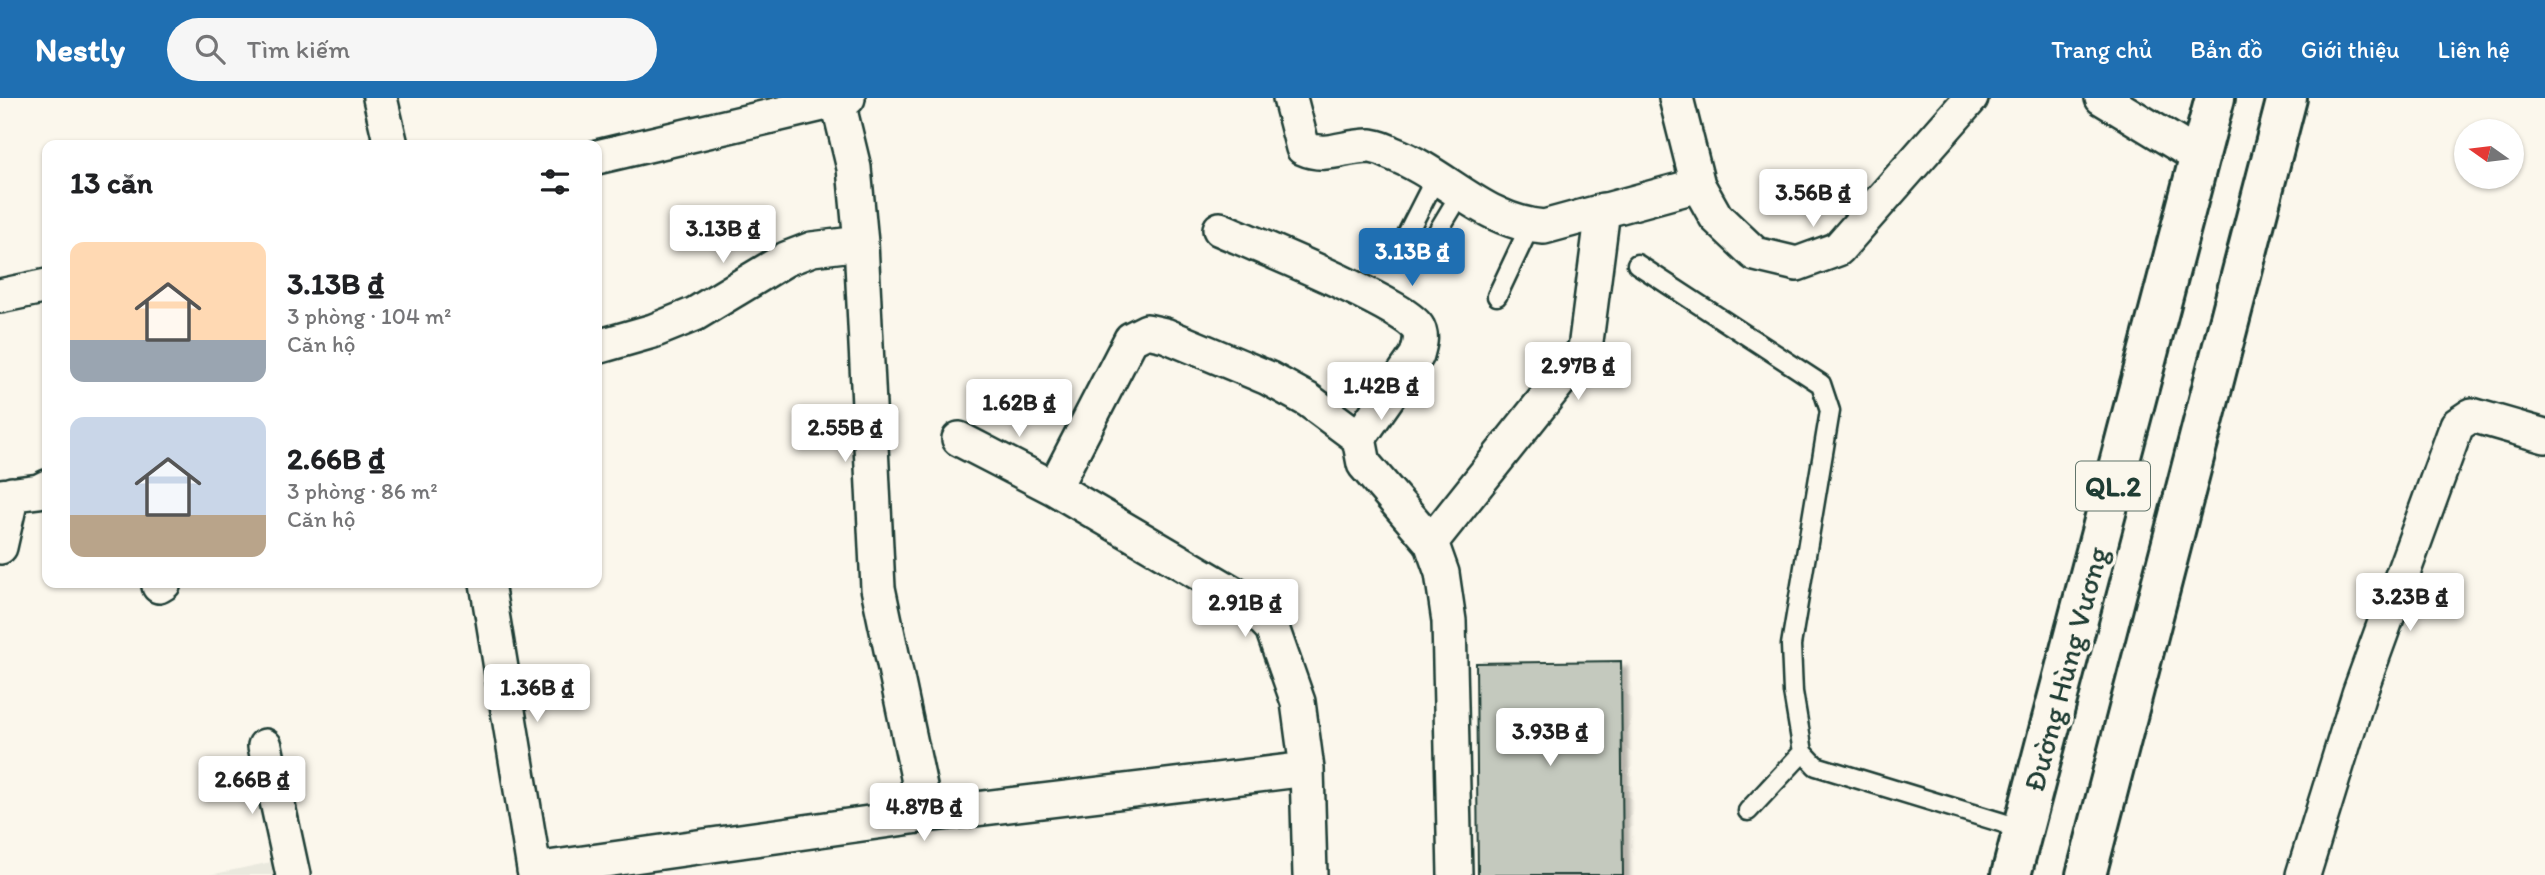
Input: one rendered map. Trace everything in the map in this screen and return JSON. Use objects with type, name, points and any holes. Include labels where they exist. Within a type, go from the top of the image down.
[{"type":"main road","name":"Đường Hùng Vương","points":[[2011,875],[2215,98]]},
{"type":"main road","name":"QL.2","points":[[2086,875],[2287,98]]},
{"type":"street","points":[[380,98],[390,140]]},
{"type":"street","points":[[1290,98],[1303,148],[1316,154],[1372,146],[1393,153],[1511,222],[1545,227],[1698,185]]},
{"type":"street","points":[[1676,98],[1698,185],[1716,218],[1755,254],[1797,264],[1838,249],[1971,98]]},
{"type":"street","points":[[2102,98],[2199,157]]},
{"type":"street","points":[[602,156],[841,99],[854,168],[861,243],[878,589],[926,815]]},
{"type":"street","points":[[1431,542],[1585,349],[1603,211]]},
{"type":"street","points":[[1220,229],[1387,303],[1418,326],[1421,339],[1417,355],[1359,438]]},
{"type":"street","points":[[602,346],[653,331],[695,314],[786,259],[812,249],[861,243]]},
{"type":"street","points":[[0,296],[42,287]]},
{"type":"street","points":[[1054,488],[1131,340],[1147,331],[1165,335],[1268,378],[1308,400],[1359,438],[1364,464],[1431,542],[1442,573],[1449,621],[1455,875]]},
{"type":"street","points":[[2303,875],[2360,694],[2457,425],[2472,415],[2483,416],[2545,436]]},
{"type":"street","points":[[960,439],[1054,488],[1243,600],[1272,628],[1298,702],[1307,769],[1310,875]]},
{"type":"street","points":[[0,547],[6,495],[42,489]]},
{"type":"street","points":[[488,588],[534,873],[926,815],[1307,769]]},
{"type":"street","points":[[265,746],[293,875]]},
{"type":"lane","points":[[1403,242],[1448,185]]},
{"type":"lane","points":[[1426,251],[1448,185]]},
{"type":"lane","points":[[1497,296],[1530,226]]},
{"type":"lane","points":[[1637,264],[1821,384],[1830,411],[1791,645],[1793,692],[1802,752],[1816,766],[2023,829]]},
{"type":"lane","points":[[1748,811],[1802,752]]},
{"type":"shaded area","points":[[276,861],[280,875],[210,875]]},
{"type":"building","points":[[1621,661],[1623,875],[1478,875],[1476,663]]}]
